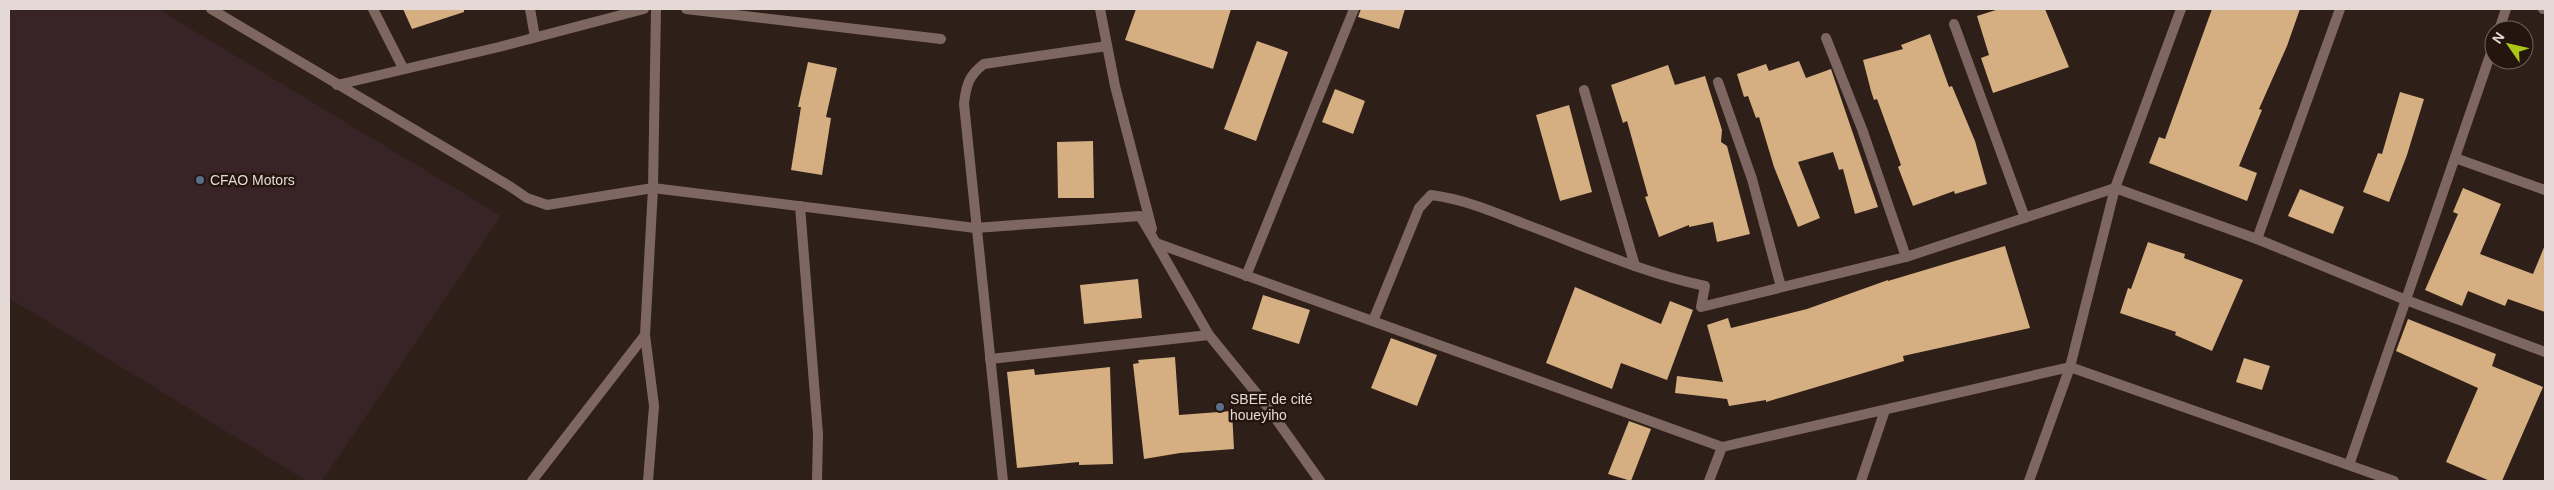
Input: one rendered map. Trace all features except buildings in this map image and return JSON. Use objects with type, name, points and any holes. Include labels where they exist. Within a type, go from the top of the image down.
[{"type":"street","points":[[211,9],[511,187],[526,198],[547,204],[654,188],[975,228],[1140,216],[1209,335],[1266,405],[1320,481]]},
{"type":"street","points":[[373,9],[403,68]]},
{"type":"street","points":[[530,9],[535,37]]},
{"type":"street","points":[[337,84],[644,9]]},
{"type":"street","points":[[648,481],[654,406],[645,335],[654,188],[656,9]]},
{"type":"street","points":[[686,9],[941,39]]},
{"type":"street","points":[[1100,9],[1115,86],[1156,244]]},
{"type":"street","points":[[1246,276],[1354,9]]},
{"type":"street","points":[[2029,481],[2070,368],[2114,188],[2181,9]]},
{"type":"street","points":[[2256,239],[2340,9]]},
{"type":"street","points":[[1954,24],[2025,218]]},
{"type":"street","points":[[1826,38],[1862,130],[1906,257]]},
{"type":"street","points":[[1003,481],[975,228],[964,104],[966,85],[972,73],[984,64],[1107,46]]},
{"type":"street","points":[[2349,466],[2485,70]]},
{"type":"street","points":[[1718,82],[1752,179],[1781,287]]},
{"type":"street","points":[[1584,90],[1635,266]]},
{"type":"street","points":[[2455,158],[2545,190]]},
{"type":"street","points":[[1373,321],[1419,208],[1431,195],[1450,197],[1484,208],[1668,278],[1705,286],[1701,307],[1906,257],[2114,188],[2256,239],[2406,300],[2545,352]]},
{"type":"street","points":[[800,206],[818,434],[817,481]]},
{"type":"street","points":[[1156,244],[1722,447],[2070,368],[2394,481]]},
{"type":"street","points":[[532,481],[645,335]]},
{"type":"street","points":[[990,359],[1209,335]]},
{"type":"street","points":[[1861,481],[1885,410]]},
{"type":"street","points":[[1709,481],[1722,447]]},
{"type":"shaded area","name":"CFAO Motors","points":[[9,9],[158,9],[501,216],[322,481],[307,481],[9,298]]},
{"type":"place","name":"CFAO Motors","points":[[200,180]]},
{"type":"place","name":"SBEE de cité houeyiho","points":[[1220,407]]}]
